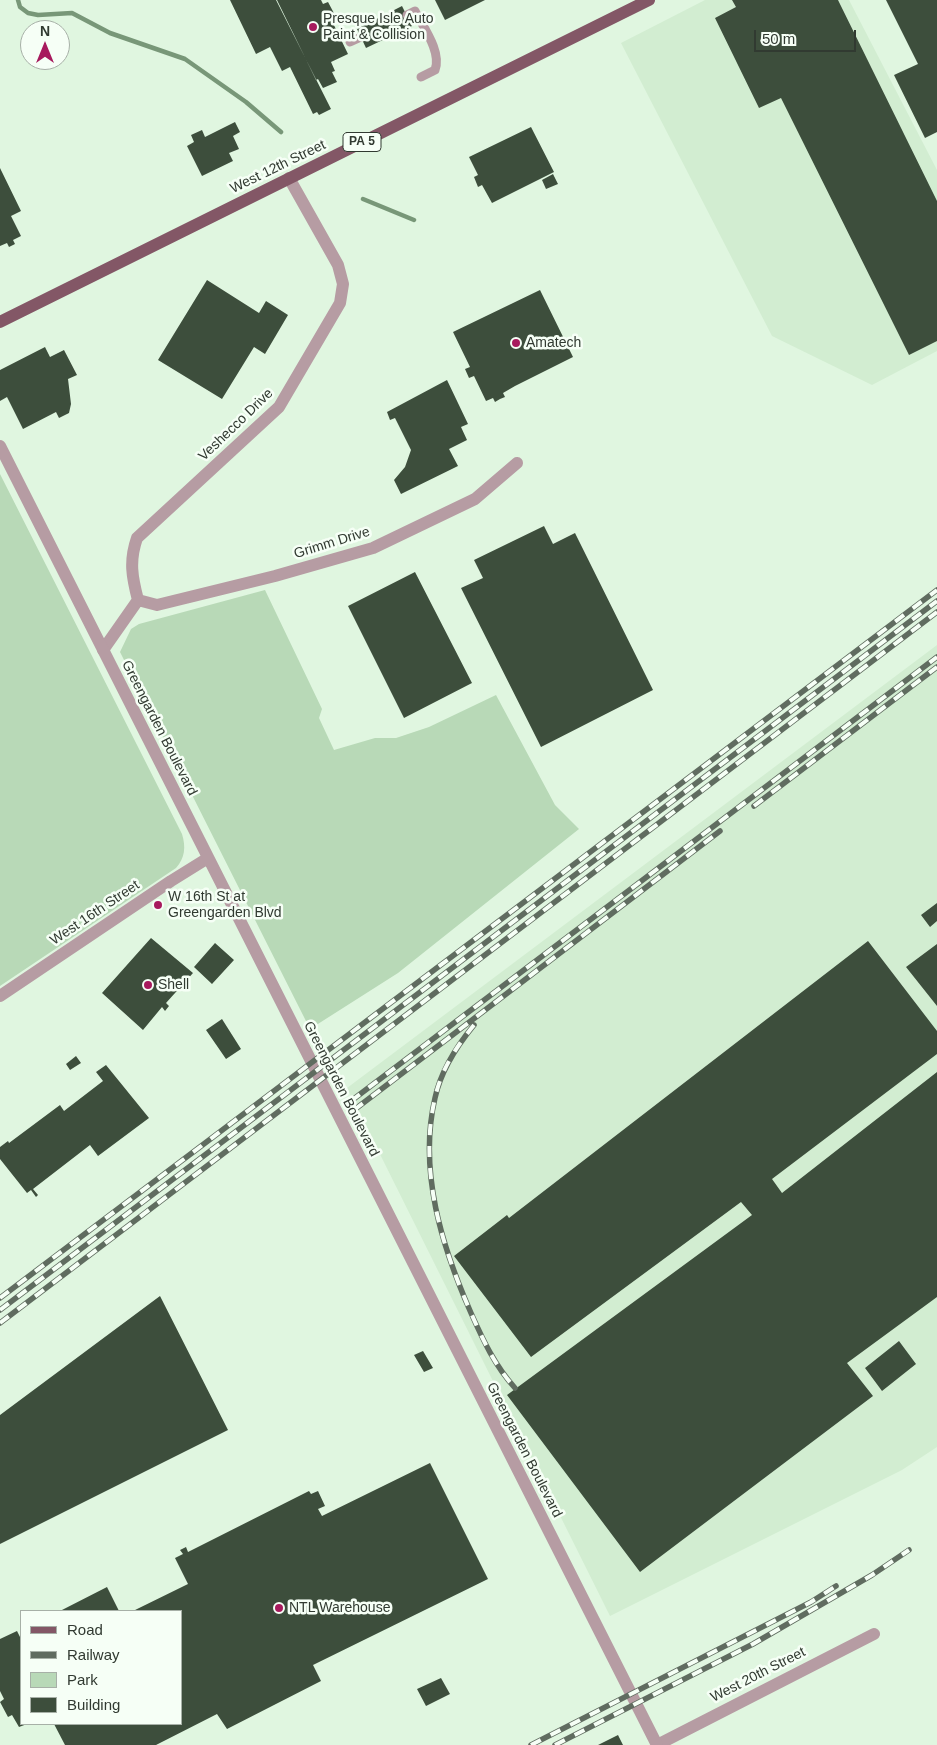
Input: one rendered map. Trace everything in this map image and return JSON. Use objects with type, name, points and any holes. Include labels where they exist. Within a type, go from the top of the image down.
[{"type":"main road","name":"West 12th Street","points":[[0,322],[649,0]]},
{"type":"street","name":"Veshecco Drive","points":[[138,600],[131,573],[131,554],[137,538],[279,407],[340,303],[343,284],[338,265],[289,178]]},
{"type":"street","name":"Greengarden Boulevard","points":[[0,446],[657,1745]]},
{"type":"street","name":"Grimm Drive","points":[[138,600],[157,605],[275,576],[373,548],[475,498],[517,463]]},
{"type":"street","points":[[103,650],[138,600]]},
{"type":"street","name":"West 16th Street","points":[[0,996],[208,858]]},
{"type":"street","name":"West 20th Street","points":[[657,1745],[874,1634]]},
{"type":"lane","points":[[407,15],[415,11],[437,60],[435,70],[421,77]]},
{"type":"lane","points":[[350,42],[360,37]]},
{"type":"shaded area","points":[[705,0],[849,0],[937,170],[937,351],[872,385],[772,336],[621,43]]},
{"type":"shaded area","points":[[937,645],[937,1447],[902,1470],[610,1616],[347,1088]]},
{"type":"green space","points":[[0,474],[182,834],[184,848],[183,856],[176,868],[0,986]]},
{"type":"green space","points":[[265,590],[322,709],[319,718],[334,750],[375,738],[396,738],[429,727],[496,695],[555,805],[579,829],[398,973],[310,1029],[120,652],[131,629],[139,624]]},
{"type":"building","points":[[230,0],[276,0],[331,109],[319,115],[317,112],[313,114],[290,67],[282,71],[270,47],[256,54]]},
{"type":"building","points":[[277,0],[321,0],[323,4],[328,2],[336,17],[331,19],[348,54],[331,62],[335,71],[332,72],[337,82],[323,88],[318,79],[316,80]]},
{"type":"building","points":[[435,0],[485,0],[445,20]]},
{"type":"building","points":[[732,0],[838,0],[937,201],[937,341],[909,355],[781,98],[759,108],[715,18],[736,7]]},
{"type":"building","points":[[886,0],[937,0],[937,132],[925,138],[894,75],[918,64]]},
{"type":"building","points":[[402,6],[412,26],[366,48],[357,29]]},
{"type":"building","points":[[235,122],[240,132],[233,136],[239,149],[229,153],[233,161],[202,176],[187,146],[194,142],[191,135],[202,130],[205,137]]},
{"type":"building","points":[[531,127],[554,172],[492,203],[482,185],[478,187],[474,177],[478,175],[469,157]]},
{"type":"building","points":[[0,168],[21,211],[11,216],[21,236],[13,240],[15,244],[9,247],[7,243],[0,246]]},
{"type":"building","points":[[553,174],[558,184],[546,189],[542,180]]},
{"type":"building","points":[[207,280],[259,313],[266,301],[288,315],[265,354],[254,347],[222,399],[158,360]]},
{"type":"building","points":[[540,290],[573,357],[503,393],[505,397],[495,402],[493,398],[486,401],[474,376],[469,378],[465,369],[470,367],[453,332]]},
{"type":"building","points":[[45,347],[50,357],[64,350],[77,375],[68,379],[71,404],[69,413],[59,418],[56,412],[23,429],[7,397],[0,401],[0,370]]},
{"type":"building","points":[[447,380],[468,424],[461,427],[467,440],[449,449],[458,466],[401,494],[394,480],[405,467],[411,450],[395,418],[390,420],[387,412]]},
{"type":"building","points":[[544,526],[553,544],[575,533],[653,690],[541,747],[461,588],[483,578],[474,560]]},
{"type":"building","points":[[415,572],[472,683],[404,718],[348,606]]},
{"type":"building","points":[[937,903],[937,921],[930,927],[921,915]]},
{"type":"building","points":[[151,938],[193,973],[166,1003],[169,1006],[165,1011],[162,1007],[143,1030],[102,993]]},
{"type":"building","points":[[868,941],[937,1031],[937,1054],[772,1179],[782,1193],[937,1072],[937,1297],[847,1363],[873,1396],[640,1572],[507,1395],[752,1215],[741,1202],[531,1357],[454,1256],[507,1215],[509,1218]]},
{"type":"building","points":[[215,943],[234,960],[212,984],[194,967]]},
{"type":"building","points":[[937,944],[937,1006],[906,967]]},
{"type":"building","points":[[222,1019],[241,1049],[226,1059],[206,1030]]},
{"type":"building","points":[[76,1056],[81,1063],[70,1070],[66,1064]]},
{"type":"building","points":[[106,1065],[149,1118],[98,1156],[90,1145],[33,1189],[38,1195],[36,1197],[31,1190],[27,1193],[0,1159],[0,1147],[8,1141],[9,1143],[60,1105],[64,1111],[103,1081],[96,1072]]},
{"type":"building","points":[[160,1296],[228,1430],[0,1544],[0,1415]]},
{"type":"building","points":[[899,1341],[916,1364],[882,1391],[865,1368]]},
{"type":"building","points":[[423,1351],[433,1368],[424,1372],[414,1355]]},
{"type":"building","points":[[430,1463],[488,1579],[313,1665],[321,1681],[227,1729],[217,1714],[156,1745],[65,1745],[55,1725],[182,1725],[182,1610],[135,1610],[188,1584],[175,1558],[183,1554],[180,1550],[186,1547],[188,1552],[309,1491],[311,1494],[318,1491],[325,1506],[318,1509],[322,1516]]},
{"type":"building","points":[[107,1587],[118,1610],[62,1610]]},
{"type":"building","points":[[17,1631],[20,1637],[20,1725],[24,1725],[19,1727],[12,1715],[8,1717],[0,1702],[4,1699],[0,1691],[0,1639]]},
{"type":"building","points":[[441,1678],[450,1694],[426,1706],[417,1689]]},
{"type":"building","points":[[618,1735],[623,1745],[598,1745]]},
{"type":"waterway","points":[[18,0],[20,7],[28,13],[38,15],[72,13],[110,33],[185,59],[246,102],[281,132]]},
{"type":"waterway","points":[[363,199],[414,220]]},
{"type":"railway","points":[[0,1298],[937,590]]},
{"type":"railway","points":[[0,1310],[937,601]]},
{"type":"railway","points":[[0,1323],[937,612]]},
{"type":"railway","points":[[351,1101],[937,657]]},
{"type":"railway","points":[[754,806],[937,667]]},
{"type":"railway","points":[[354,1110],[720,831]]},
{"type":"railway","points":[[474,1025],[450,1059],[441,1078],[435,1098],[430,1125],[431,1181],[442,1235],[460,1288],[490,1352],[501,1371],[515,1388]]},
{"type":"railway","points":[[555,1745],[753,1644],[872,1575],[909,1550]]},
{"type":"railway","points":[[531,1745],[811,1602],[836,1586]]},
{"type":"place","name":"Presque Isle Auto Paint & Collision","points":[[313,27]]},
{"type":"place","name":"Amatech","points":[[516,343]]},
{"type":"place","name":"W 16th St at Greengarden Blvd","points":[[158,905]]},
{"type":"place","name":"Shell","points":[[148,985]]},
{"type":"place","name":"NTL Warehouse","points":[[279,1608]]}]
